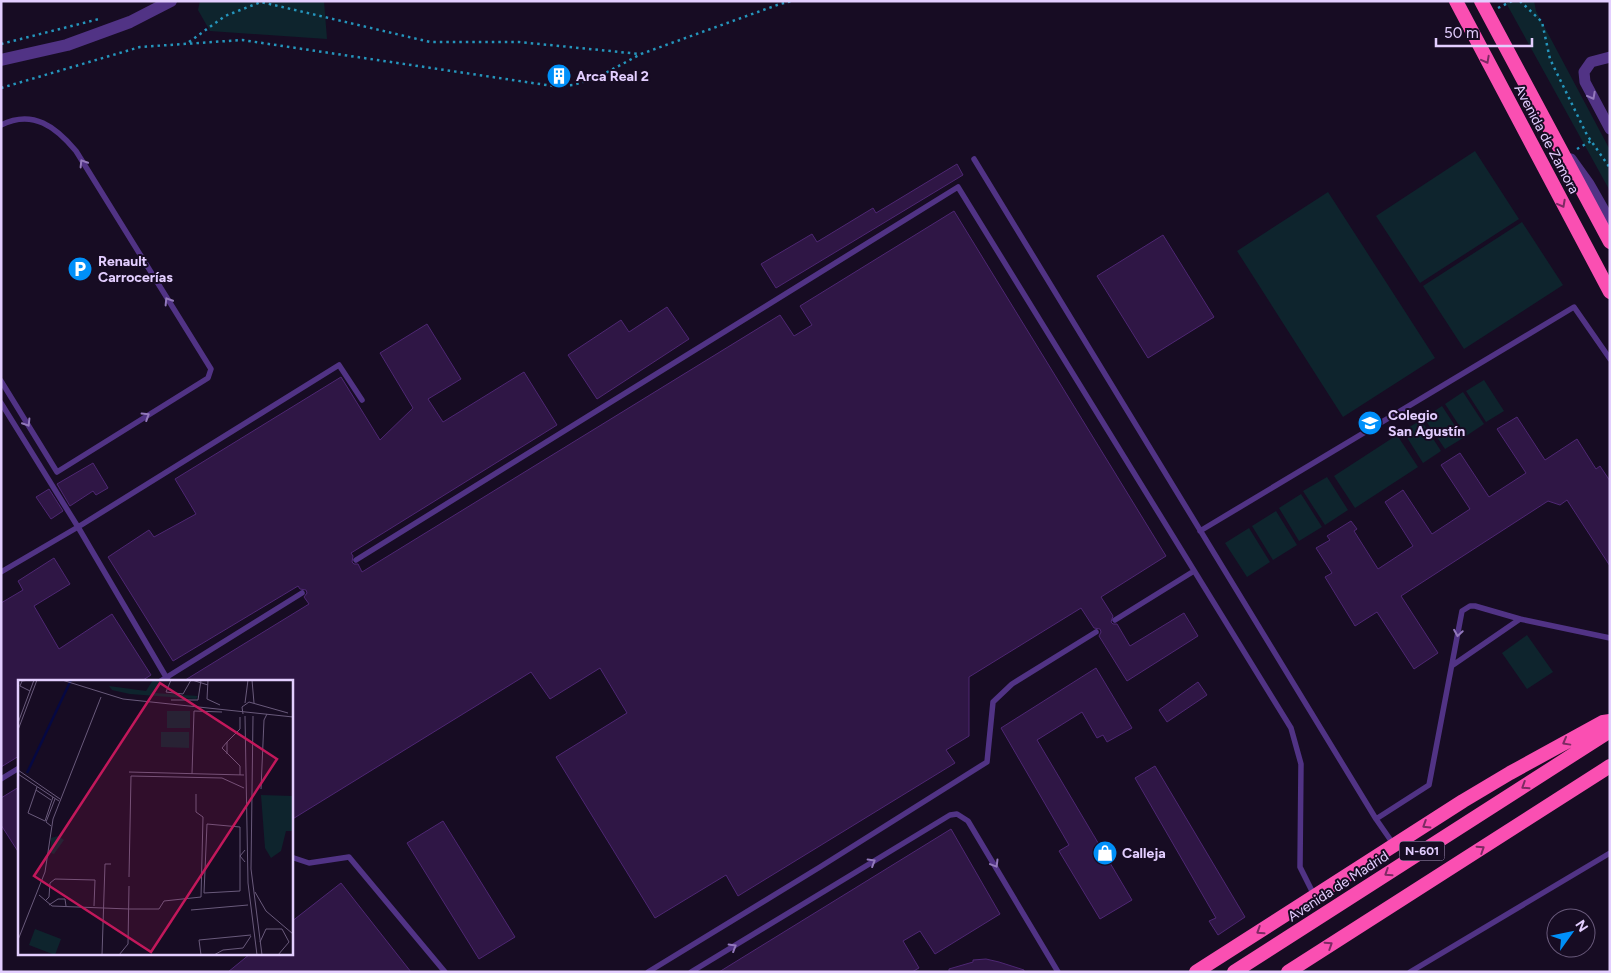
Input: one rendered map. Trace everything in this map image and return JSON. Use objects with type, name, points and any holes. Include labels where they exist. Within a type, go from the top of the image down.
[{"type":"highway","name":"Avenida de Zamora","points":[[1456,1],[1610,292]]},
{"type":"highway","name":"Avenida de Zamora","points":[[1481,1],[1610,242]]},
{"type":"highway","points":[[1196,972],[1510,773],[1603,722],[1610,721]]},
{"type":"highway","name":"Avenida de Madrid","points":[[1234,972],[1610,731]]},
{"type":"highway","name":"N-601","points":[[1288,972],[1610,766]]},
{"type":"street","points":[[1,60],[67,45],[130,22],[171,1]]},
{"type":"street","points":[[1610,57],[1591,62],[1584,72],[1585,82],[1610,129]]},
{"type":"street","points":[[1553,134],[1589,184],[1610,221]]},
{"type":"lane","points":[[1,125],[10,120],[33,119],[55,130],[76,151],[211,369],[208,378],[57,472],[1,381]]},
{"type":"lane","points":[[974,159],[1394,845]]},
{"type":"lane","points":[[356,560],[958,187],[1291,728],[1302,764],[1300,867],[1314,896]]},
{"type":"lane","points":[[1200,531],[1574,307],[1610,359]]},
{"type":"lane","points":[[1,572],[78,527],[339,365],[362,400]]},
{"type":"lane","points":[[1,403],[78,527],[168,679],[302,593]]},
{"type":"lane","points":[[1115,620],[1194,570]]},
{"type":"lane","points":[[1376,818],[1429,785],[1462,611],[1466,607],[1475,606],[1520,619],[1610,638]]},
{"type":"lane","points":[[1453,665],[1520,619]]},
{"type":"lane","points":[[648,972],[987,762],[993,702],[1012,684],[1096,632]]},
{"type":"lane","points":[[1,779],[18,769]]},
{"type":"lane","points":[[691,972],[956,814],[968,821],[1058,972]]},
{"type":"lane","points":[[1410,972],[1610,853]]},
{"type":"lane","points":[[292,857],[309,864],[349,857],[445,972]]},
{"type":"path","points":[[1,88],[140,47],[242,40],[553,86],[573,85],[598,77],[641,54],[792,1]]},
{"type":"path","points":[[1497,9],[1512,1]]},
{"type":"path","points":[[1520,1],[1542,22],[1550,59],[1587,135],[1610,168]]},
{"type":"path","points":[[188,43],[225,16],[262,2],[430,42],[519,42],[641,54]]},
{"type":"path","points":[[1,44],[107,16]]},
{"type":"path","points":[[1577,149],[1591,142]]},
{"type":"shaded area","points":[[200,1],[324,1],[327,39],[210,31],[198,10]]},
{"type":"shaded area","points":[[1505,1],[1534,1],[1536,11],[1610,150],[1610,191]]},
{"type":"shaded area","points":[[1475,151],[1519,219],[1420,283],[1376,216]]},
{"type":"shaded area","points":[[1328,192],[1435,358],[1343,417],[1237,251]]},
{"type":"shaded area","points":[[1522,222],[1563,285],[1464,349],[1423,286]]},
{"type":"shaded area","points":[[1484,380],[1504,411],[1486,422],[1466,391]]},
{"type":"shaded area","points":[[1463,392],[1484,424],[1466,436],[1445,404]]},
{"type":"shaded area","points":[[1442,406],[1463,438],[1445,449],[1424,418]]},
{"type":"shaded area","points":[[1421,420],[1441,451],[1423,463],[1403,431]]},
{"type":"shaded area","points":[[1397,435],[1418,467],[1355,508],[1334,476]]},
{"type":"shaded area","points":[[1327,477],[1348,510],[1325,525],[1303,491]]},
{"type":"shaded area","points":[[1301,494],[1322,527],[1299,541],[1279,508]]},
{"type":"shaded area","points":[[1276,511],[1297,545],[1273,560],[1252,526]]},
{"type":"shaded area","points":[[1249,528],[1270,562],[1247,577],[1225,543]]},
{"type":"shaded area","points":[[1527,635],[1553,672],[1527,689],[1502,653]]},
{"type":"building","points":[[957,164],[963,175],[776,288],[761,264],[812,234],[817,242],[873,208],[876,213]]},
{"type":"building","points":[[954,211],[1166,556],[1101,597],[1113,616],[1111,622],[1117,624],[1130,646],[1184,613],[1198,636],[1127,681],[1099,636],[1100,629],[1094,628],[1081,608],[969,677],[969,736],[946,750],[955,763],[738,896],[726,875],[655,918],[556,757],[627,713],[600,668],[550,699],[531,672],[292,819],[292,680],[185,680],[309,604],[304,597],[307,593],[306,590],[300,589],[298,586],[173,661],[108,557],[149,530],[154,537],[196,514],[175,479],[341,377],[380,440],[413,408],[380,353],[427,324],[461,379],[428,399],[443,422],[524,372],[557,425],[351,553],[353,556],[352,562],[358,564],[362,572],[780,315],[794,336],[812,325],[800,306]]},
{"type":"building","points":[[1163,235],[1214,317],[1148,358],[1097,276]]},
{"type":"building","points":[[667,307],[689,339],[597,399],[568,355],[621,320],[629,332]]},
{"type":"building","points":[[1517,417],[1545,460],[1577,439],[1596,469],[1600,466],[1610,481],[1610,566],[1567,500],[1560,505],[1548,501],[1401,596],[1438,653],[1414,669],[1377,612],[1355,626],[1325,577],[1332,573],[1316,548],[1330,540],[1327,536],[1351,521],[1357,529],[1354,531],[1378,569],[1413,546],[1385,502],[1403,490],[1432,534],[1470,509],[1441,465],[1460,453],[1489,497],[1526,473],[1497,429]]},
{"type":"building","points":[[93,463],[108,488],[96,495],[93,491],[70,506],[57,484]]},
{"type":"building","points":[[49,489],[63,511],[51,519],[36,497]]},
{"type":"building","points":[[54,558],[70,584],[34,606],[59,649],[112,614],[151,675],[143,680],[18,680],[18,757],[1,767],[1,603],[23,590],[18,581]]},
{"type":"building","points":[[1096,668],[1132,728],[1107,742],[1103,735],[1097,738],[1082,712],[1037,740],[1132,900],[1100,919],[1059,851],[1069,845],[1001,728]]},
{"type":"building","points":[[1198,682],[1207,695],[1167,722],[1159,710]]},
{"type":"building","points":[[1155,766],[1245,917],[1218,935],[1209,921],[1216,918],[1135,778]]},
{"type":"building","points":[[18,788],[18,851],[1,825],[1,798]]},
{"type":"building","points":[[443,821],[515,937],[479,959],[407,843]]},
{"type":"building","points":[[951,829],[1000,914],[935,954],[920,931],[903,941],[919,968],[912,972],[719,972]]},
{"type":"building","points":[[341,883],[411,972],[228,972],[248,956],[292,956],[292,921]]},
{"type":"building","points":[[986,959],[1024,970],[1024,972],[949,972],[949,969],[973,962],[973,960]]},
{"type":"place","name":"Arca Real 2","points":[[559,76]]},
{"type":"place","name":"Renault Carrocerías","points":[[80,269]]},
{"type":"place","name":"Colegio San Agustín","points":[[1370,423]]},
{"type":"place","name":"Calleja","points":[[1105,853]]}]
